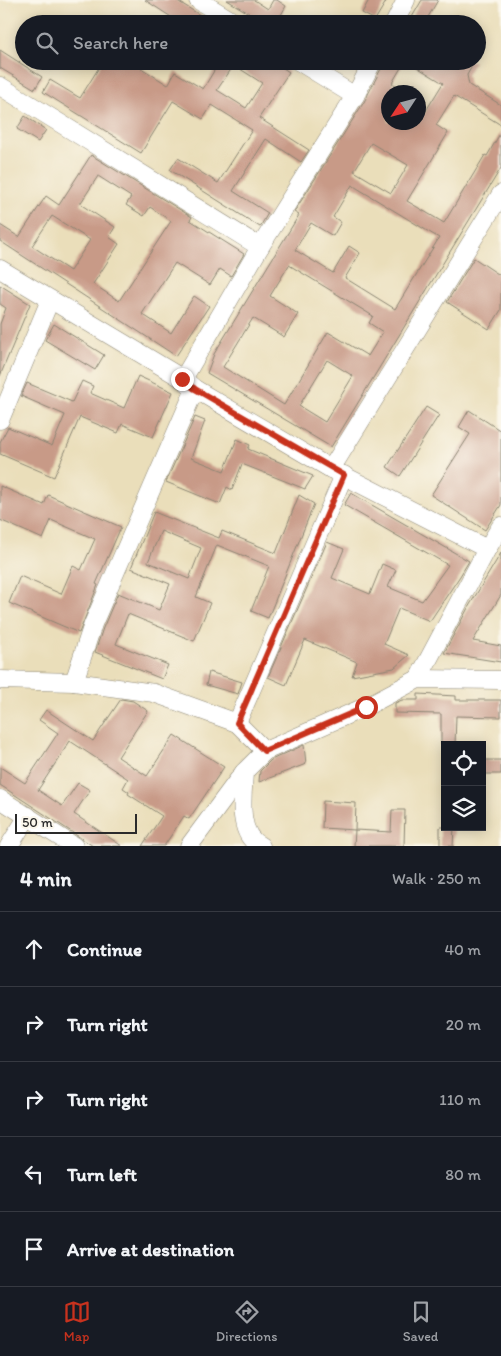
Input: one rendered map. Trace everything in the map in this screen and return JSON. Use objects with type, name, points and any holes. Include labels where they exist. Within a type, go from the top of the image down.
[{"type":"street","points":[[198,0],[222,15]]},
{"type":"street","points":[[398,15],[406,0]]},
{"type":"street","points":[[313,70],[355,96]]},
{"type":"street","points":[[74,682],[93,624],[189,384],[260,246],[355,96],[368,70]]},
{"type":"street","points":[[0,86],[260,246]]},
{"type":"street","points":[[237,723],[338,472],[501,194]]},
{"type":"street","points":[[0,269],[338,472],[487,548]]},
{"type":"street","points":[[0,420],[50,300]]},
{"type":"street","points":[[418,679],[487,548],[501,526]]},
{"type":"street","points":[[189,846],[244,772],[264,751],[366,707],[418,679],[501,680]]},
{"type":"street","points":[[0,680],[74,682],[154,693],[237,723],[264,751]]},
{"type":"street","points":[[244,772],[243,808],[246,831],[255,843],[261,846]]},
{"type":"street","points":[[0,799],[74,846]]},
{"type":"street","points":[[9,846],[28,816]]},
{"type":"building","points":[[145,0],[176,0],[200,15],[168,15]]},
{"type":"building","points":[[227,0],[254,0],[268,9],[273,0],[277,0],[286,6],[281,15],[252,15]]},
{"type":"building","points":[[369,0],[387,0],[378,15],[366,15],[362,13]]},
{"type":"building","points":[[422,0],[438,0],[429,15],[413,15]]},
{"type":"building","points":[[0,50],[15,60],[15,70],[31,70],[42,77],[35,89],[0,68]]},
{"type":"building","points":[[97,70],[144,70],[168,85],[175,72],[203,89],[215,70],[231,70],[217,90],[246,108],[262,83],[242,70],[286,70],[289,72],[259,118],[309,150],[301,162],[266,139],[233,191],[268,213],[260,227],[170,170],[178,158],[218,183],[252,130],[212,105],[203,119],[173,101],[141,153],[43,92],[50,80],[80,98]]},
{"type":"building","points":[[380,70],[400,70],[392,83],[396,85],[381,85],[381,130],[426,130],[426,111],[443,83],[422,70],[470,70],[467,75],[469,85],[501,105],[501,125],[454,96],[436,125],[448,133],[407,201],[444,223],[501,132],[501,168],[331,447],[207,373],[214,354],[299,215],[294,212],[364,102]],"holes":[[[371,143],[408,165],[391,193],[354,171]],[[352,185],[439,238],[395,309],[345,278],[360,253],[349,246],[333,273],[295,250],[311,223],[333,236],[341,222],[333,217]],[[289,265],[373,316],[369,323],[383,332],[368,356],[328,332],[284,405],[223,367],[253,318],[284,337],[298,314],[270,296]],[[327,360],[353,376],[325,422],[299,406]]]},
{"type":"building","points":[[25,116],[46,130],[38,142],[17,129]]},
{"type":"building","points":[[91,155],[192,217],[190,220],[244,254],[231,276],[220,269],[210,285],[175,263],[142,314],[171,333],[194,296],[209,306],[176,356],[0,241],[0,225],[19,237],[46,196],[59,205]],"holes":[[[98,176],[131,197],[126,205],[144,216],[150,207],[171,221],[119,301],[93,284],[119,244],[109,237],[115,227],[80,204]],[[52,216],[90,240],[70,271],[32,246]]]},
{"type":"building","points":[[474,258],[501,276],[501,310],[489,329],[447,302]]},
{"type":"building","points":[[0,285],[30,304],[0,376],[0,324],[6,308],[0,304]]},
{"type":"building","points":[[54,324],[104,355],[95,370],[45,340]]},
{"type":"building","points":[[138,376],[173,392],[153,437],[122,424],[118,433],[80,417],[54,477],[0,454],[0,442],[8,427],[52,446],[65,415],[21,396],[27,383],[72,402],[82,381],[93,386],[90,393],[124,408]]},
{"type":"building","points":[[426,407],[439,415],[400,476],[387,467]]},
{"type":"building","points":[[469,410],[501,431],[501,505],[485,530],[431,495],[470,434],[459,427]]},
{"type":"building","points":[[195,417],[205,421],[191,458],[224,471],[237,439],[250,445],[248,449],[313,476],[305,489],[242,464],[232,490],[227,487],[220,504],[166,482]]},
{"type":"building","points":[[0,486],[44,505],[48,495],[121,527],[96,584],[98,585],[79,633],[9,603],[20,576],[61,594],[73,566],[81,570],[95,539],[51,520],[43,539],[0,520]]},
{"type":"building","points":[[351,493],[469,561],[430,621],[399,608],[384,644],[409,655],[394,668],[352,676],[357,662],[305,640],[286,685],[268,677],[327,542],[344,549],[332,578],[370,594],[382,564],[396,570],[388,587],[422,601],[448,565],[344,505]]},
{"type":"building","points":[[299,495],[314,504],[268,618],[251,611],[269,566],[217,545],[196,597],[210,603],[194,641],[128,614],[116,644],[168,665],[162,679],[95,652],[118,593],[159,610],[170,584],[131,568],[154,512],[219,538],[222,531],[276,553]],"holes":[[[161,531],[201,548],[189,579],[148,562]]]},
{"type":"building","points":[[501,553],[501,595],[473,641],[501,646],[501,662],[444,653],[468,608]]},
{"type":"building","points":[[209,672],[242,682],[238,694],[206,685]]},
{"type":"building","points":[[418,694],[456,696],[456,700],[501,700],[501,717],[456,716],[455,741],[441,741],[441,714],[395,713],[395,703],[402,700],[418,700]]},
{"type":"building","points":[[121,699],[133,701],[148,711],[118,757],[147,776],[174,735],[224,767],[189,819],[184,816],[164,846],[142,846],[162,816],[128,794],[129,792],[123,788],[128,779],[70,741],[38,790],[62,806],[78,783],[90,790],[74,814],[122,846],[93,846],[0,785],[0,767],[25,783],[58,733],[39,720],[46,710],[93,741]]},
{"type":"building","points":[[304,745],[306,764],[259,782],[260,771],[271,760]]},
{"type":"building","points":[[486,760],[501,760],[501,774],[486,774]]},
{"type":"building","points":[[323,801],[356,803],[355,830],[322,828]]},
{"type":"building","points":[[392,810],[405,810],[404,846],[354,846],[355,830],[391,832]]},
{"type":"building","points":[[440,827],[441,831],[454,831],[453,846],[440,846]]},
{"type":"route","points":[[182,379],[195,389],[344,475],[237,723],[264,751],[366,707]]}]
